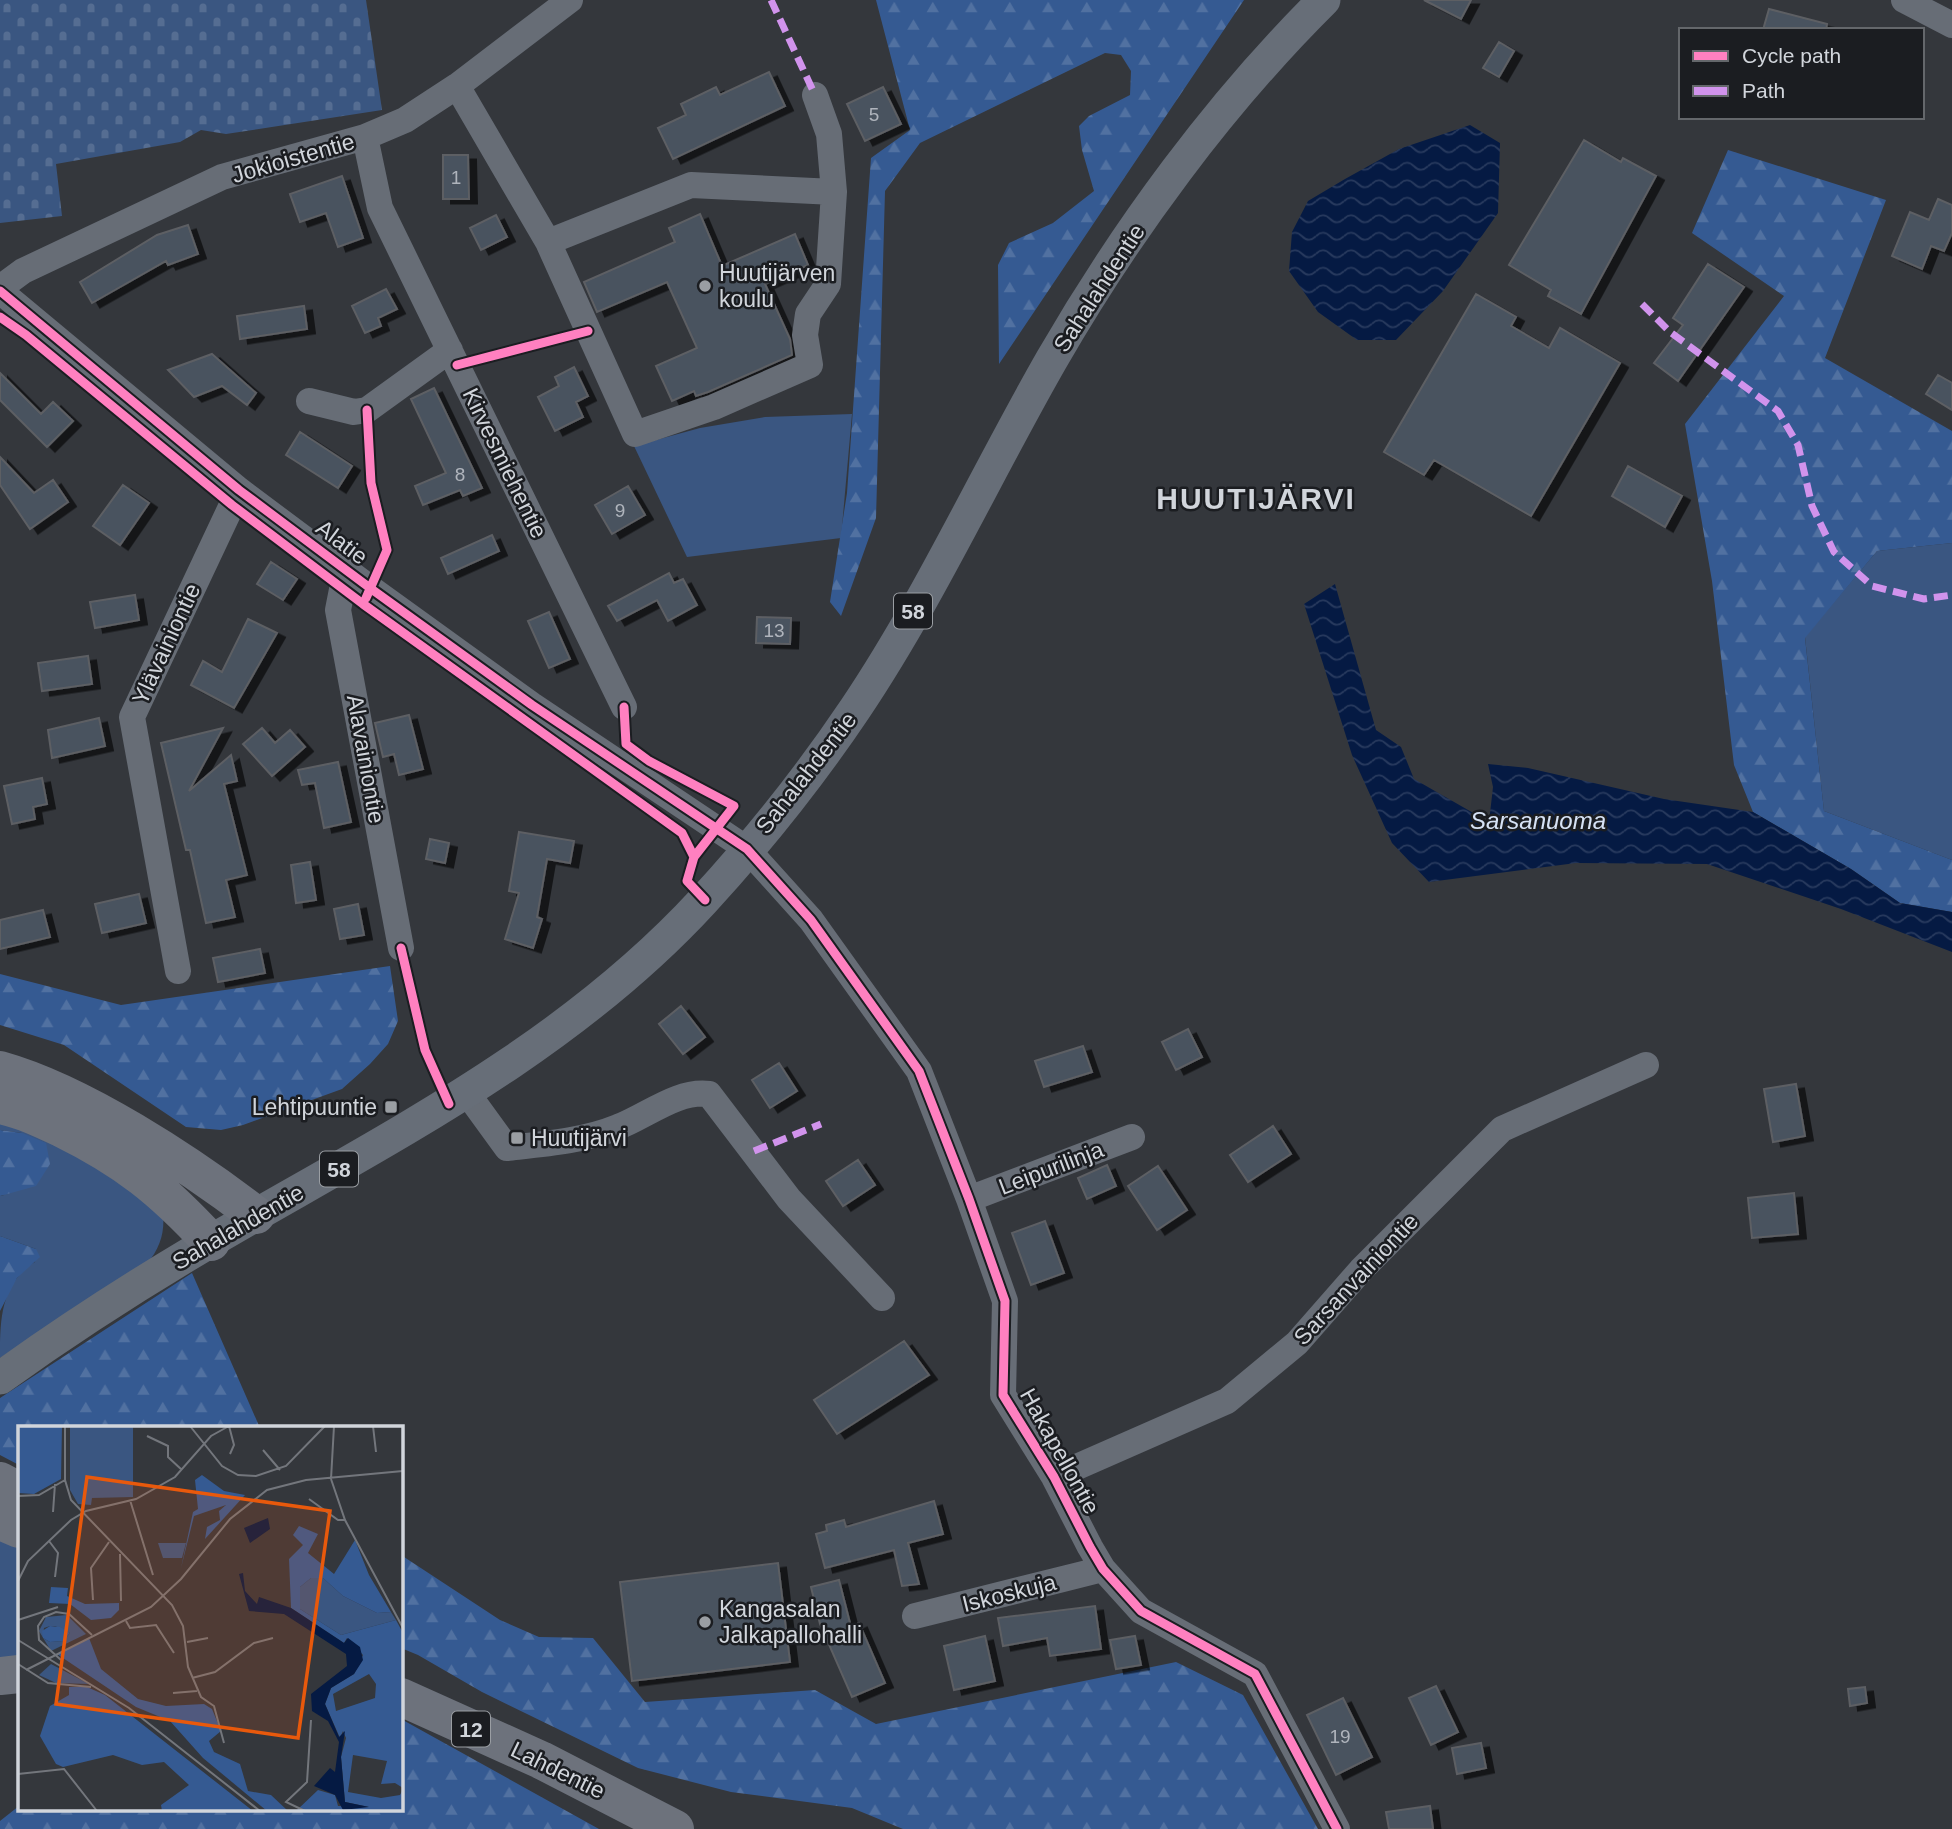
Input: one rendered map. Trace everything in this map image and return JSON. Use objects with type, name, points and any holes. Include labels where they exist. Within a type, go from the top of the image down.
[{"type":"highway","points":[[0,1070],[21,1076],[85,1105],[218,1185],[256,1215]]},
{"type":"highway","points":[[0,1105],[43,1119],[105,1150],[138,1171],[171,1198],[211,1242]]},
{"type":"highway","points":[[0,1481],[18,1490]]},
{"type":"highway","points":[[0,1521],[18,1529]]},
{"type":"highway","points":[[0,1676],[18,1674]]},
{"type":"highway","points":[[402,1683],[587,1783]]},
{"type":"highway","name":"Lahdentie","points":[[402,1697],[541,1760],[675,1829]]},
{"type":"highway","points":[[402,1710],[541,1760]]},
{"type":"main road","name":"Sahalahdentie","points":[[0,1378],[79,1322],[256,1215],[467,1093],[540,1046],[649,956],[705,900],[806,777],[857,706],[1054,356],[1124,247],[1235,99],[1287,37],[1324,0]]},
{"type":"street","name":"Jokioistentie","points":[[0,290],[23,271],[222,177],[365,137],[404,120],[457,86],[570,0]]},
{"type":"street","points":[[1904,0],[1952,25]]},
{"type":"street","points":[[457,86],[548,242],[635,434],[714,407],[810,365],[805,335],[808,314],[828,284],[834,191],[829,134],[815,95]]},
{"type":"street","name":"Kirvesmiehentie","points":[[365,137],[380,208],[624,707]]},
{"type":"street","points":[[548,242],[691,185],[834,191]]},
{"type":"street","name":"Alatie","points":[[0,290],[239,490],[531,705],[747,849]]},
{"type":"street","points":[[309,401],[354,412],[367,410],[450,350]]},
{"type":"street","name":"Ylävainiontie","points":[[178,971],[132,717],[239,490]]},
{"type":"street","name":"Alavainiontie","points":[[346,569],[338,610],[401,948]]},
{"type":"street","name":"Hakapellontie","points":[[747,849],[811,919],[919,1071],[1005,1301],[1003,1395],[1054,1477],[1104,1569],[1141,1611],[1255,1674],[1337,1829]]},
{"type":"street","name":"Sarsanvainiontie","points":[[1054,1477],[1227,1401],[1297,1343],[1361,1270],[1502,1129],[1646,1065]]},
{"type":"street","points":[[467,1093],[507,1148],[566,1141],[617,1128],[679,1098],[699,1093],[709,1094],[789,1199],[882,1298]]},
{"type":"street","name":"Leipurilinja","points":[[969,1199],[1132,1137]]},
{"type":"street","name":"Iskoskuja","points":[[915,1616],[1104,1569]]},
{"type":"green space","points":[[0,0],[366,0],[382,110],[226,134],[201,130],[180,142],[56,164],[62,216],[0,223]]},
{"type":"green space","points":[[876,0],[1244,0],[999,364],[998,265],[1009,243],[1053,223],[1094,191],[1082,150],[1079,126],[1089,116],[1130,95],[1131,71],[1121,55],[1105,53],[920,143],[885,191],[876,518],[841,616],[830,602],[847,493],[871,158],[910,130]]},
{"type":"green space","points":[[1728,150],[1886,200],[1825,358],[1952,431],[1952,543],[1877,551],[1805,638],[1824,811],[1952,860],[1952,912],[1900,903],[1851,869],[1753,812],[1734,765],[1712,581],[1685,424],[1784,296],[1692,233]]},
{"type":"green space","points":[[852,414],[841,538],[687,557],[634,446],[700,428],[765,417]]},
{"type":"green space","points":[[1952,543],[1952,860],[1824,811],[1805,637],[1877,551]]},
{"type":"green space","points":[[390,966],[398,1021],[388,1044],[370,1064],[342,1089],[243,1125],[221,1130],[186,1127],[64,1045],[0,1025],[0,974],[121,1005]]},
{"type":"green space","points":[[0,1116],[31,1125],[163,1212],[163,1220],[161,1240],[147,1264],[0,1358],[4,1304],[15,1281],[35,1262],[36,1249],[0,1236],[0,1196],[4,1195],[22,1133],[0,1130]]},
{"type":"green space","points":[[0,1130],[22,1133],[46,1143],[50,1164],[36,1186],[0,1196]]},
{"type":"green space","points":[[0,1236],[36,1249],[40,1257],[17,1278],[0,1311]]},
{"type":"green space","points":[[192,1273],[259,1426],[18,1426],[18,1464],[0,1455],[0,1398]]},
{"type":"green space","points":[[0,1538],[18,1546],[18,1660],[0,1662]]},
{"type":"green space","points":[[402,1556],[500,1620],[539,1637],[593,1638],[645,1702],[815,1690],[876,1724],[1176,1662],[1243,1695],[1318,1829],[903,1829],[852,1808],[731,1792],[638,1768],[482,1692],[402,1648]]},
{"type":"green space","points":[[402,1720],[599,1829],[0,1829],[0,1821],[18,1807],[18,1812],[402,1812]]},
{"type":"water","points":[[1470,125],[1500,143],[1498,213],[1443,291],[1396,340],[1357,340],[1318,312],[1289,271],[1292,232],[1308,201],[1399,149]]},
{"type":"water","name":"Sarsanuoma","points":[[1335,584],[1376,730],[1401,747],[1414,779],[1489,822],[1493,787],[1488,764],[1528,768],[1664,799],[1753,812],[1851,869],[1900,903],[1952,912],[1952,952],[1841,909],[1707,864],[1576,863],[1429,882],[1392,843],[1352,755],[1304,604]]},
{"type":"building","points":[[1424,0],[1471,0],[1461,19]]},
{"type":"building","points":[[1769,9],[1827,24],[1826,28],[1764,28]]},
{"type":"building","points":[[1499,42],[1514,51],[1499,77],[1483,68]]},
{"type":"building","points":[[769,72],[785,106],[673,159],[658,128],[686,115],[681,104],[716,87],[720,95]]},
{"type":"building","points":[[883,87],[901,124],[865,141],[847,104]]},
{"type":"building","points":[[1584,140],[1621,162],[1623,158],[1656,176],[1581,314],[1548,296],[1551,290],[1509,265]]},
{"type":"building","points":[[443,155],[468,155],[469,199],[443,199]]},
{"type":"building","points":[[342,176],[363,238],[338,247],[326,213],[300,222],[290,194]]},
{"type":"building","points":[[1938,199],[1952,205],[1952,233],[1944,251],[1931,246],[1922,269],[1892,256],[1910,212],[1929,220]]},
{"type":"building","points":[[700,214],[722,266],[795,234],[808,265],[765,284],[790,339],[792,355],[708,392],[696,396],[694,391],[672,401],[656,366],[697,348],[667,282],[597,312],[584,282],[675,242],[669,228]]},
{"type":"building","points":[[496,215],[507,237],[481,250],[470,228]]},
{"type":"building","points":[[188,225],[198,254],[168,265],[166,261],[92,303],[80,282],[157,235]]},
{"type":"building","points":[[1708,264],[1744,287],[1678,381],[1654,363],[1683,325],[1673,318]]},
{"type":"building","points":[[386,289],[397,309],[378,318],[381,326],[365,333],[352,306]]},
{"type":"building","points":[[1476,294],[1516,317],[1511,326],[1549,348],[1560,328],[1620,363],[1531,516],[1434,460],[1424,475],[1384,452]]},
{"type":"building","points":[[304,306],[307,329],[240,339],[237,316]]},
{"type":"building","points":[[212,354],[256,393],[247,405],[222,386],[194,397],[168,370]]},
{"type":"building","points":[[574,367],[588,396],[576,402],[583,417],[555,431],[538,397],[559,386],[555,377]]},
{"type":"building","points":[[0,373],[41,414],[53,402],[73,421],[47,447],[0,400]]},
{"type":"building","points":[[1938,375],[1952,383],[1952,410],[1926,394]]},
{"type":"building","points":[[434,388],[482,488],[463,496],[460,490],[423,505],[415,486],[446,473],[411,399]]},
{"type":"building","points":[[300,432],[352,466],[338,488],[286,455]]},
{"type":"building","points":[[0,457],[34,493],[53,480],[68,502],[30,529],[0,485]]},
{"type":"building","points":[[1628,466],[1682,496],[1665,527],[1612,496]]},
{"type":"building","points":[[123,485],[149,503],[120,545],[93,526]]},
{"type":"building","points":[[628,486],[645,515],[612,534],[595,505]]},
{"type":"building","points":[[492,535],[499,551],[448,574],[441,558]]},
{"type":"building","points":[[271,562],[297,579],[283,600],[257,584]]},
{"type":"building","points":[[669,573],[674,583],[683,579],[697,605],[668,621],[657,600],[617,621],[608,606]]},
{"type":"building","points":[[135,595],[139,620],[95,628],[90,602]]},
{"type":"building","points":[[549,612],[570,659],[549,668],[528,621]]},
{"type":"building","points":[[757,617],[791,618],[790,644],[756,643]]},
{"type":"building","points":[[248,619],[277,633],[234,708],[191,685],[203,661],[222,672]]},
{"type":"building","points":[[88,656],[92,684],[42,691],[38,663]]},
{"type":"building","points":[[409,715],[423,769],[399,775],[394,754],[383,757],[375,723]]},
{"type":"building","points":[[99,718],[105,746],[52,758],[48,730]]},
{"type":"building","points":[[223,728],[189,791],[231,755],[237,781],[224,784],[247,875],[226,880],[235,917],[206,923],[190,850],[186,850],[161,743]]},
{"type":"building","points":[[262,728],[275,743],[290,730],[305,747],[272,776],[243,744]]},
{"type":"building","points":[[338,762],[351,822],[324,828],[315,783],[302,785],[298,770]]},
{"type":"building","points":[[42,778],[47,804],[33,807],[35,819],[12,824],[4,786]]},
{"type":"building","points":[[519,832],[574,841],[570,863],[547,859],[537,917],[542,919],[533,948],[505,939],[519,893],[509,891]]},
{"type":"building","points":[[430,839],[449,843],[445,863],[426,859]]},
{"type":"building","points":[[310,862],[316,900],[296,903],[291,865]]},
{"type":"building","points":[[139,894],[146,923],[102,933],[95,904]]},
{"type":"building","points":[[358,904],[364,935],[340,939],[334,909]]},
{"type":"building","points":[[43,910],[50,937],[0,949],[0,920]]},
{"type":"building","points":[[260,949],[265,973],[218,982],[213,958]]},
{"type":"building","points":[[681,1006],[705,1037],[683,1054],[659,1024]]},
{"type":"building","points":[[1188,1029],[1202,1057],[1176,1070],[1162,1042]]},
{"type":"building","points":[[1083,1046],[1092,1072],[1044,1087],[1035,1061]]},
{"type":"building","points":[[779,1063],[797,1091],[770,1108],[752,1080]]},
{"type":"building","points":[[1796,1084],[1805,1136],[1773,1142],[1764,1089]]},
{"type":"building","points":[[1273,1126],[1291,1154],[1248,1182],[1230,1155]]},
{"type":"building","points":[[858,1160],[875,1185],[843,1206],[826,1181]]},
{"type":"building","points":[[1107,1165],[1116,1186],[1087,1199],[1078,1178]]},
{"type":"building","points":[[1158,1166],[1187,1210],[1157,1230],[1128,1186]]},
{"type":"building","points":[[1794,1193],[1798,1234],[1752,1238],[1748,1198]]},
{"type":"building","points":[[1045,1221],[1064,1273],[1031,1285],[1012,1233]]},
{"type":"building","points":[[904,1341],[929,1375],[837,1434],[814,1400]]},
{"type":"building","points":[[934,1501],[943,1534],[908,1543],[919,1584],[902,1586],[894,1550],[825,1568],[816,1534],[827,1531],[826,1525],[844,1520],[846,1527]]},
{"type":"building","name":"Kangasalan Jalkapallohalli","points":[[778,1563],[790,1662],[632,1681],[620,1582]]},
{"type":"building","points":[[839,1580],[851,1627],[859,1623],[885,1683],[852,1697],[820,1624],[811,1587]]},
{"type":"building","points":[[1095,1606],[1101,1649],[1050,1656],[1047,1638],[1003,1646],[998,1618]]},
{"type":"building","points":[[985,1636],[995,1681],[954,1690],[944,1646]]},
{"type":"building","points":[[1135,1636],[1141,1665],[1116,1669],[1110,1640]]},
{"type":"building","points":[[1436,1686],[1458,1732],[1431,1745],[1409,1698]]},
{"type":"building","points":[[1865,1687],[1867,1703],[1850,1706],[1848,1689]]},
{"type":"building","points":[[1343,1698],[1372,1757],[1336,1775],[1307,1715]]},
{"type":"building","points":[[1481,1743],[1486,1768],[1457,1774],[1452,1748]]},
{"type":"building","points":[[1430,1806],[1433,1829],[1389,1829],[1386,1812]]},
{"type":"marked path","points":[[771,0],[815,95]]},
{"type":"marked path","points":[[1642,304],[1670,332],[1778,411],[1798,445],[1812,506],[1834,552],[1872,586],[1924,599],[1952,595]]},
{"type":"marked path","points":[[754,1151],[821,1124]]},
{"type":"cycle path","points":[[0,291],[239,490],[370,588],[532,705],[747,849],[811,920],[919,1071],[1005,1301],[1003,1395],[1054,1477],[1090,1547],[1103,1569],[1141,1611],[1255,1674],[1337,1829]]},
{"type":"cycle path","points":[[0,317],[26,335],[232,505],[363,604],[682,833],[694,857],[687,881],[705,900]]},
{"type":"cycle path","points":[[457,365],[588,331]]},
{"type":"cycle path","points":[[366,598],[387,550],[371,483],[367,410]]},
{"type":"cycle path","points":[[624,707],[626,744],[649,761],[734,806],[694,857]]},
{"type":"cycle path","points":[[401,948],[425,1050],[449,1104]]},
{"type":"place","name":"Huutijärven koulu","points":[[705,286]]},
{"type":"place","name":"Lehtipuuntie","points":[[391,1107]]},
{"type":"place","name":"Huutijärvi","points":[[517,1138]]},
{"type":"place","name":"Kangasalan Jalkapallohalli","points":[[705,1622]]},
{"type":"district","name":"HUUTIJÄRVI","points":[[1256,498]]}]
